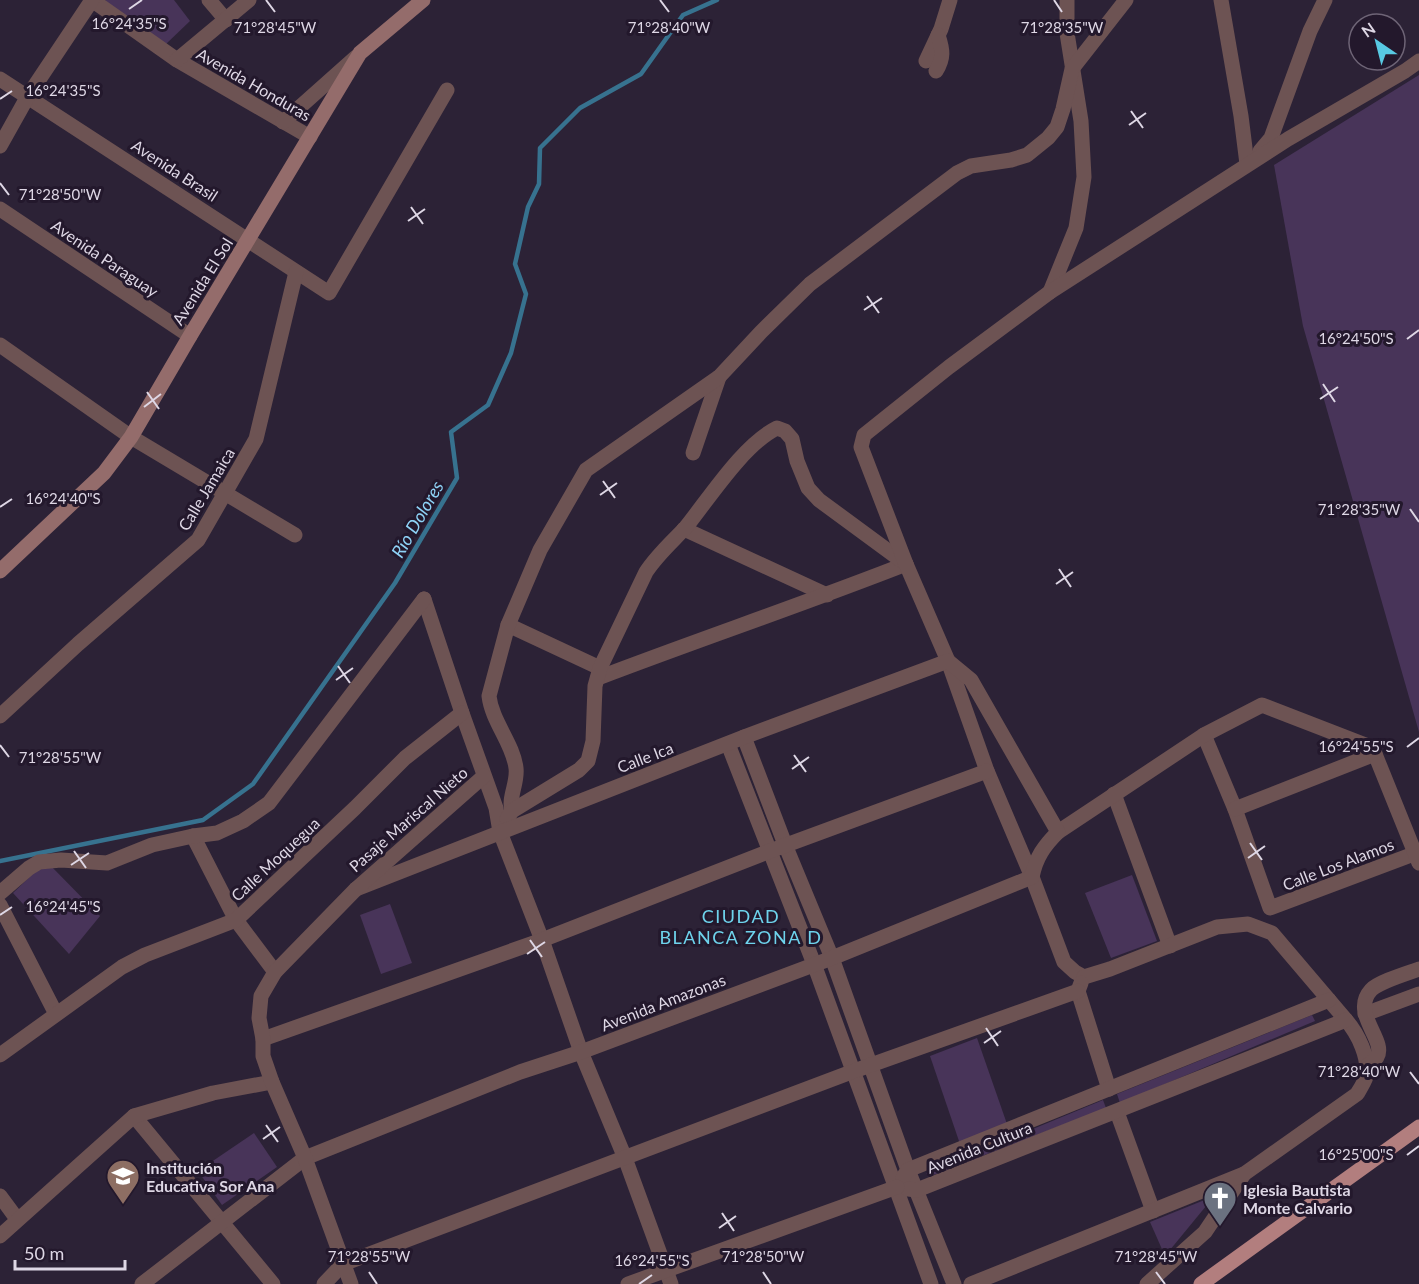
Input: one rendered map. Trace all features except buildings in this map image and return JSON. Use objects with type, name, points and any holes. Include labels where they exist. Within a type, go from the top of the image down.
[{"type":"main road","points":[[1201,1284],[1419,1127]]},
{"type":"street","points":[[0,146],[28,96],[92,0]]},
{"type":"street","name":"Avenida Honduras","points":[[92,0],[177,60],[310,137]]},
{"type":"street","points":[[209,0],[226,20]]},
{"type":"street","points":[[177,60],[249,0]]},
{"type":"street","name":"Avenida El Sol","points":[[0,571],[104,473],[131,437],[360,53],[423,0]]},
{"type":"street","points":[[931,66],[938,35],[950,0]]},
{"type":"street","points":[[1050,292],[1076,228],[1084,177],[1081,121],[1067,33],[1067,0]]},
{"type":"street","points":[[512,811],[510,804],[516,781],[516,769],[511,750],[490,707],[489,696],[508,625],[540,550],[586,470],[719,377],[810,284],[957,173],[971,166],[1011,160],[1027,155],[1038,147],[1057,127],[1072,69],[1126,0]]},
{"type":"street","points":[[1221,0],[1247,164]]},
{"type":"street","points":[[1247,164],[1271,138],[1310,31],[1324,0]]},
{"type":"street","points":[[283,122],[360,53]]},
{"type":"street","points":[[1109,1089],[1081,984],[1075,972],[1064,962],[1032,877],[987,771],[948,662],[906,564],[861,447],[864,435],[949,367],[1050,292],[1247,164],[1405,72],[1419,61]]},
{"type":"street","name":"Avenida Brasil","points":[[0,79],[328,293],[447,90]]},
{"type":"street","name":"Avenida Paraguay","points":[[0,209],[190,336]]},
{"type":"street","name":"Calle Jamaica","points":[[0,716],[78,644],[198,540],[256,439],[296,272]]},
{"type":"street","points":[[0,345],[131,437],[295,535]]},
{"type":"street","points":[[693,453],[719,377]]},
{"type":"street","points":[[500,832],[512,811],[579,770],[588,760],[593,741],[595,686],[599,673],[646,572],[653,560],[684,529],[766,433],[777,428],[785,431],[792,439],[797,461],[808,488],[819,500],[906,564]]},
{"type":"street","points":[[684,529],[827,595]]},
{"type":"street","points":[[508,625],[599,673],[827,595],[906,564]]},
{"type":"street","points":[[0,893],[39,862],[54,860],[107,863],[152,845],[217,833],[243,820],[269,802],[424,598],[496,808],[500,832],[542,940],[581,1052],[625,1158],[668,1277]]},
{"type":"street","points":[[948,662],[971,680],[1058,832]]},
{"type":"street","name":"Calle Ica","points":[[356,889],[744,737],[948,662]]},
{"type":"street","points":[[1032,877],[1034,865],[1042,848],[1058,832],[1204,735],[1262,705],[1368,747],[1375,754],[1418,856]]},
{"type":"street","name":"Calle Moquegua","points":[[0,1055],[122,967],[145,955],[236,921],[405,758],[462,713]]},
{"type":"street","points":[[1204,735],[1235,809],[1375,754]]},
{"type":"street","points":[[744,737],[832,958],[908,1170],[954,1284]]},
{"type":"street","points":[[728,744],[814,964],[931,1284]]},
{"type":"street","points":[[263,1039],[542,940],[770,851],[987,771]]},
{"type":"street","name":"Pasaje Mariscal Nieto","points":[[351,1284],[305,1158],[263,1056],[259,1018],[261,996],[276,972],[356,889],[484,776]]},
{"type":"street","points":[[1114,794],[1170,946]]},
{"type":"street","name":"Calle Los Alamos","points":[[1235,809],[1270,908],[1418,856]]},
{"type":"street","points":[[193,836],[236,921],[276,972]]},
{"type":"street","name":"Avenida Amazonas","points":[[142,1284],[305,1158],[520,1072],[581,1052],[832,958],[1032,877]]},
{"type":"street","points":[[0,905],[56,1014]]},
{"type":"street","points":[[324,1284],[343,1264],[872,1065],[1081,984],[1217,927],[1248,924],[1272,933],[1357,1033],[1366,1066],[1365,1079],[1357,1094],[1244,1174],[971,1284]]},
{"type":"street","points":[[1366,1066],[1377,1058],[1379,1049],[1365,1014],[1365,1000],[1372,988],[1419,969]]},
{"type":"street","points":[[1365,1014],[1419,994]]},
{"type":"street","name":"Avenida Cultura","points":[[1329,1000],[908,1170],[897,1187],[917,1191],[1346,1020]]},
{"type":"street","points":[[0,1236],[134,1116],[213,1093],[272,1082]]},
{"type":"street","points":[[1116,1112],[1153,1211]]},
{"type":"street","points":[[134,1116],[273,1284]]},
{"type":"street","points":[[1147,1284],[1205,1233],[1244,1174]]},
{"type":"street","points":[[628,1284],[668,1277],[897,1187]]},
{"type":"street","points":[[0,1196],[17,1219]]},
{"type":"shaded area","points":[[106,0],[174,0],[190,21],[166,44],[104,2]]},
{"type":"shaded area","points":[[1419,75],[1419,732],[1303,326],[1274,165]]},
{"type":"shaded area","points":[[49,864],[100,916],[69,954],[13,893],[42,865]]},
{"type":"shaded area","points":[[1132,875],[1157,941],[1111,958],[1085,893]]},
{"type":"shaded area","points":[[390,904],[412,963],[381,974],[360,915]]},
{"type":"shaded area","points":[[1312,1015],[1315,1021],[1120,1103],[1117,1094]]},
{"type":"shaded area","points":[[977,1038],[1007,1124],[960,1144],[930,1056]]},
{"type":"shaded area","points":[[1103,1100],[1106,1108],[928,1177],[926,1173]]},
{"type":"shaded area","points":[[254,1133],[277,1167],[222,1205],[198,1171]]},
{"type":"shaded area","points":[[1207,1199],[1211,1200],[1165,1256],[1150,1222]]},
{"type":"waterway","name":"Río Dolores","points":[[0,861],[203,820],[253,784],[395,583],[457,478],[451,432],[488,405],[511,353],[526,294],[515,264],[528,207],[539,184],[540,148],[580,108],[641,74],[683,15],[717,0]]},
{"type":"place","name":"Institución Educativa Sor Ana","points":[[123,1205]]},
{"type":"place","name":"Iglesia Bautista Monte Calvario","points":[[1220,1227]]},
{"type":"district","name":"CIUDAD BLANCA ZONA D","points":[[741,926]]}]
